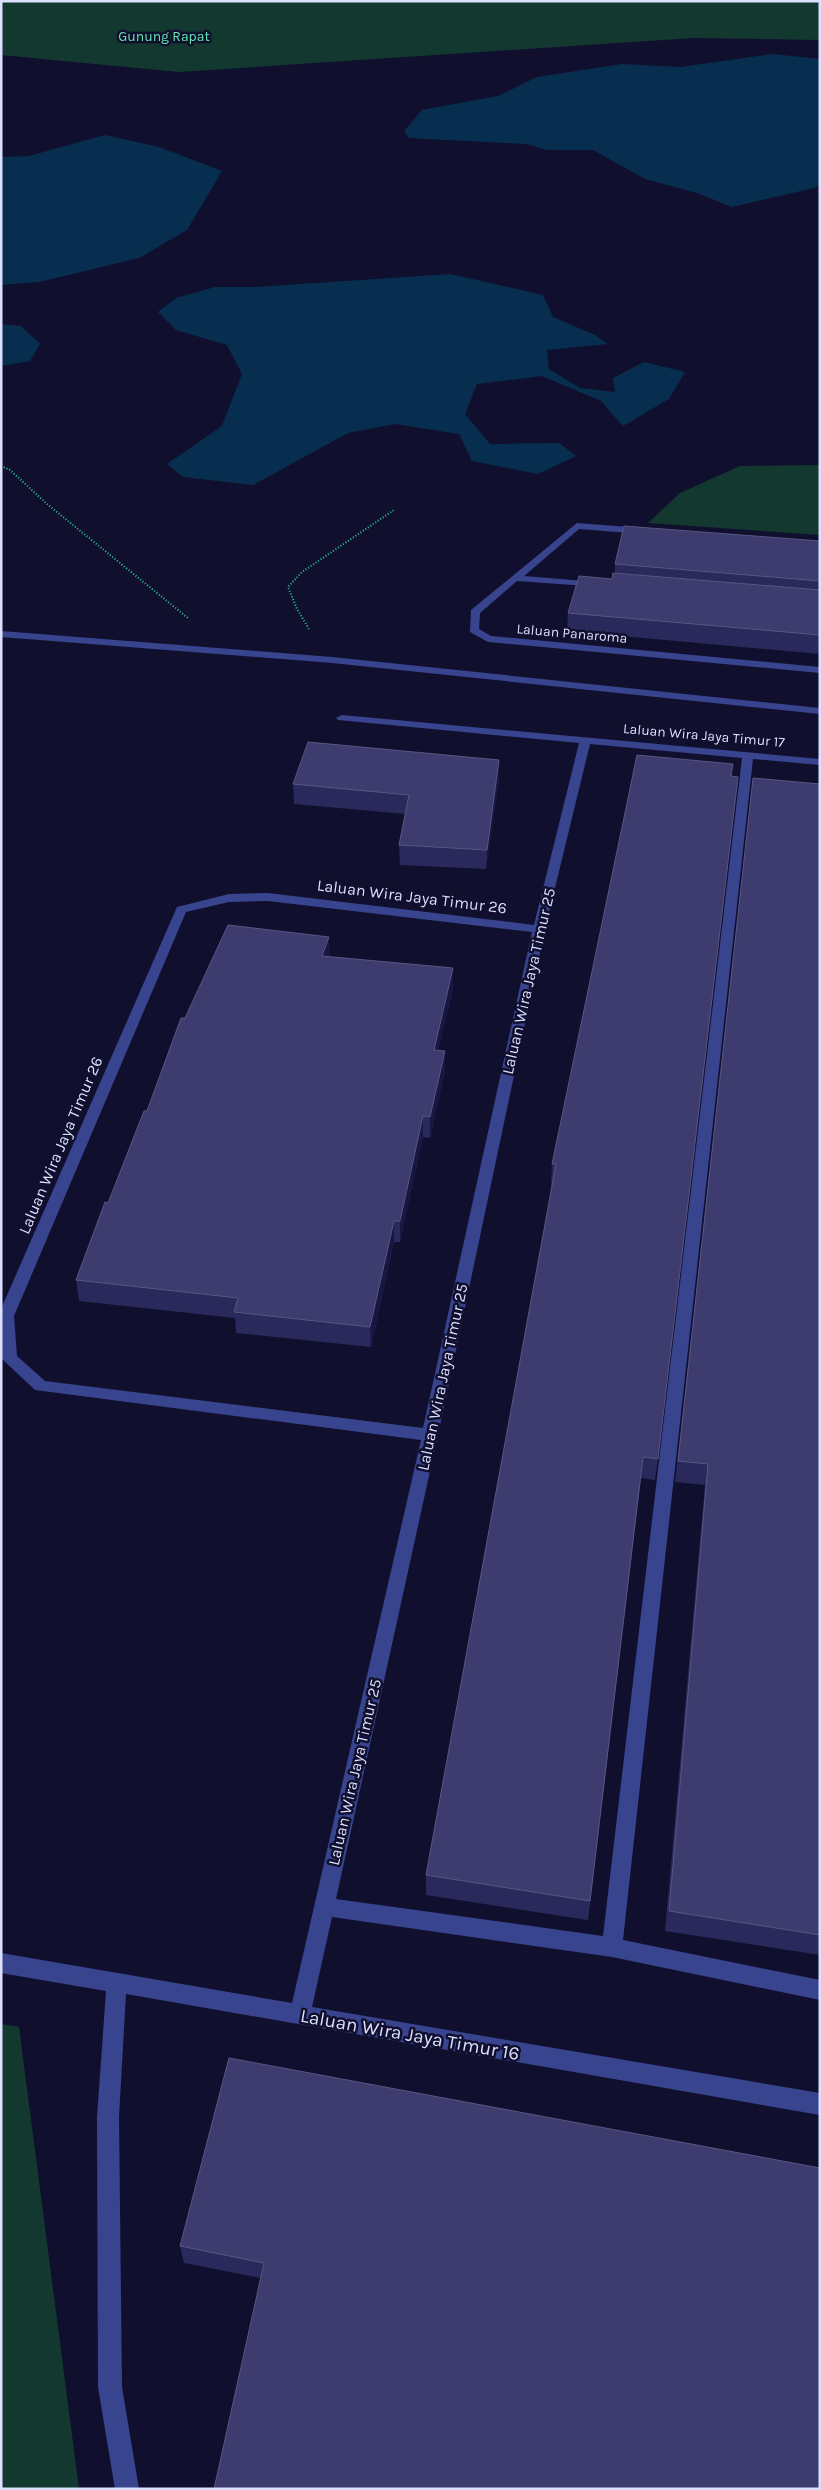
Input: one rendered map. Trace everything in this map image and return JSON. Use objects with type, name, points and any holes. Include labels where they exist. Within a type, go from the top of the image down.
[{"type":"street","name":"Laluan Panaroma","points":[[654,532],[577,526],[475,612],[474,630],[488,639],[820,670]]},
{"type":"street","points":[[514,578],[613,586]]},
{"type":"street","points":[[1,634],[332,660],[820,711]]},
{"type":"street","name":"Laluan Wira Jaya Timur 17","points":[[342,718],[820,762]]},
{"type":"street","name":"Laluan Wira Jaya Timur 25","points":[[300,2015],[430,1435],[538,929],[585,740]]},
{"type":"street","points":[[612,1947],[748,754]]},
{"type":"street","name":"Laluan Wira Jaya Timur 26","points":[[430,1435],[41,1386],[10,1358],[6,1316],[181,910],[229,898],[268,898],[538,929]]},
{"type":"street","points":[[324,1907],[612,1947],[820,1990]]},
{"type":"street","name":"Laluan Wira Jaya Timur 16","points":[[1,1963],[820,2104]]},
{"type":"street","points":[[117,1982],[108,2117],[110,2387],[127,2489]]},
{"type":"path","points":[[1,466],[10,470],[156,594],[235,652]]},
{"type":"path","points":[[332,660],[316,640],[297,609],[288,587],[302,572],[394,510]]},
{"type":"green space","name":"Gunung Rapat","points":[[1,1],[820,1],[820,40],[693,38],[179,72],[1,55]]},
{"type":"green space","points":[[820,465],[820,535],[648,523],[680,493],[740,466]]},
{"type":"green space","points":[[1,2024],[19,2027],[79,2489],[1,2489]]},
{"type":"water","points":[[772,54],[820,59],[820,184],[814,188],[732,207],[697,193],[645,179],[593,150],[546,150],[527,144],[409,138],[404,131],[422,110],[498,96],[537,77],[622,64],[680,67]]},
{"type":"water","points":[[105,135],[159,147],[222,171],[187,230],[139,258],[39,282],[1,285],[1,157],[29,156]]},
{"type":"water","points":[[450,274],[543,295],[553,317],[595,335],[608,344],[547,350],[549,369],[580,388],[615,392],[613,378],[644,362],[685,372],[669,399],[623,426],[601,401],[542,376],[477,384],[465,414],[490,444],[559,443],[576,456],[538,474],[472,461],[459,434],[395,424],[348,433],[253,485],[183,477],[167,464],[222,426],[242,374],[227,345],[176,330],[158,312],[176,298],[215,287],[256,287]]},
{"type":"water","points":[[1,324],[21,326],[40,344],[30,361],[1,366]]},
{"type":"building","points":[[624,526],[820,541],[820,581],[615,564]]},
{"type":"building","points":[[613,573],[820,590],[820,635],[568,613],[579,576],[612,579]]},
{"type":"building","points":[[308,742],[499,760],[487,850],[399,845],[409,795],[293,784]]},
{"type":"building","points":[[637,755],[733,764],[731,776],[738,777],[658,1459],[643,1457],[590,1901],[426,1875],[556,1164],[552,1164]]},
{"type":"building","points":[[753,778],[820,784],[820,1935],[669,1911],[708,1464],[678,1461]]},
{"type":"building","points":[[228,925],[329,937],[322,956],[453,968],[434,1050],[445,1051],[430,1117],[423,1116],[400,1221],[394,1221],[370,1327],[234,1312],[238,1298],[76,1280],[105,1202],[108,1203],[144,1111],[147,1111],[181,1018],[185,1018]]},
{"type":"building","points":[[229,2058],[820,2168],[820,2489],[214,2489],[264,2263],[180,2246]]}]
